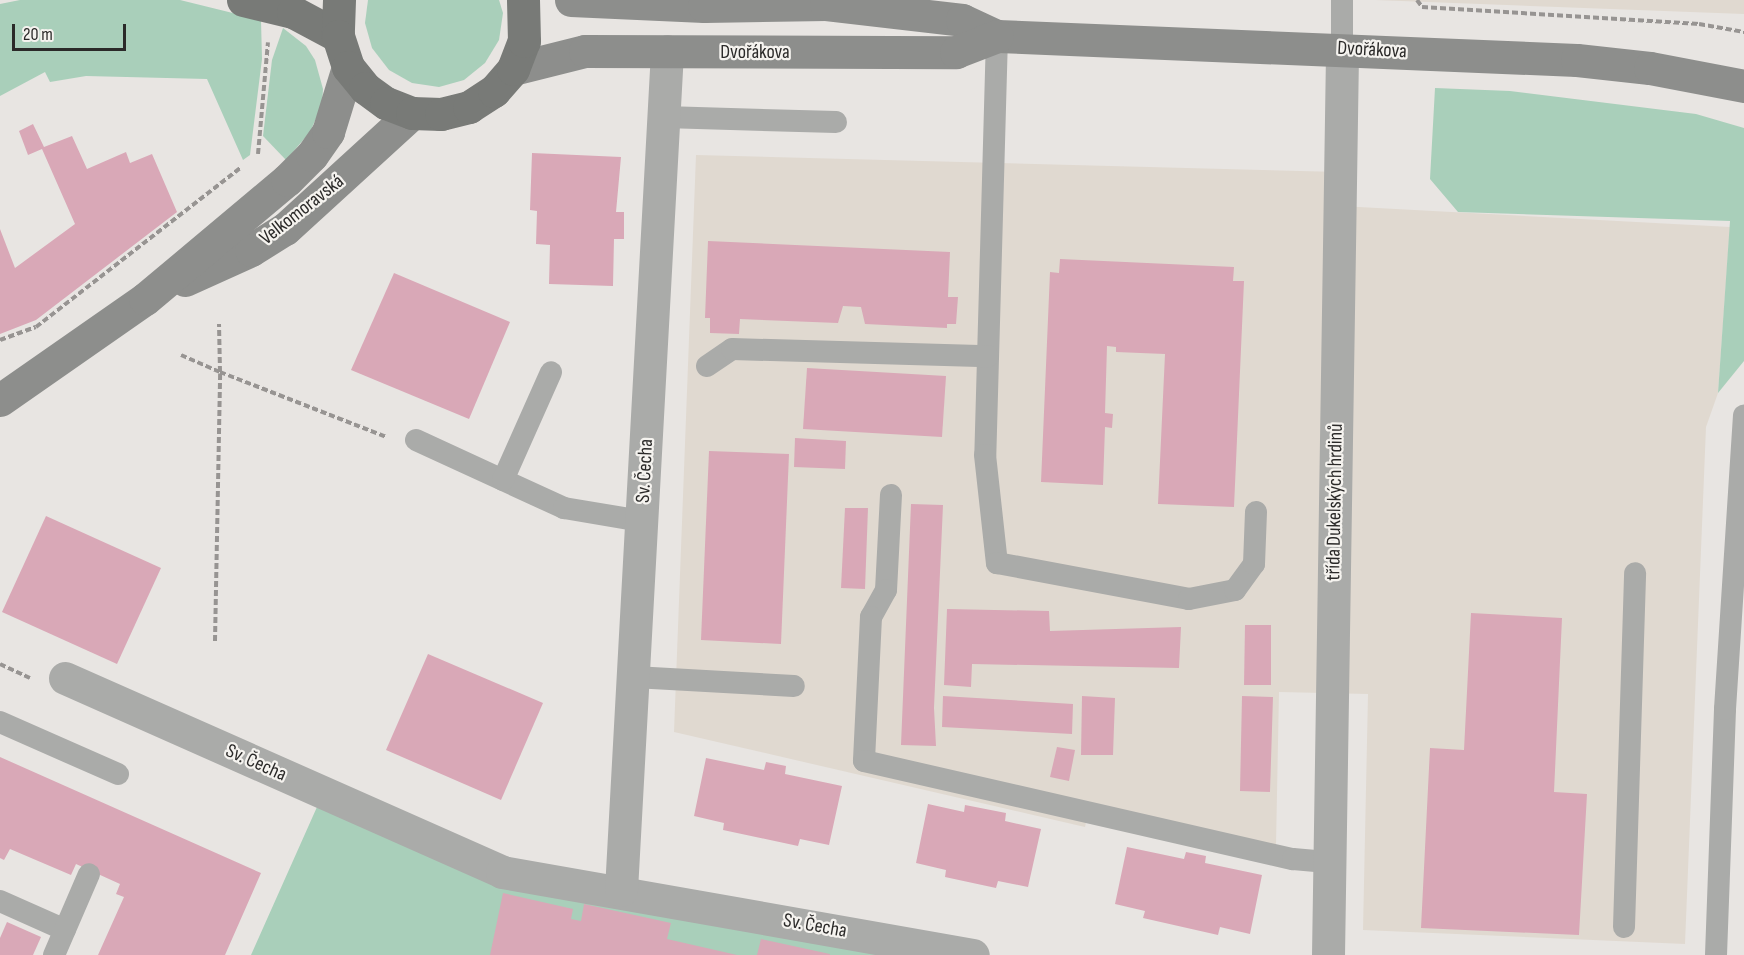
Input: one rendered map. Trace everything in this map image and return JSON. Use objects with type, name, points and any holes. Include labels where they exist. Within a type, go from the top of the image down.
[{"type":"main road","points":[[243,0],[293,12],[338,36]]},
{"type":"main road","points":[[339,0],[338,36],[348,67],[379,98],[412,113],[441,114],[469,107],[494,91],[513,69],[524,41],[523,0]]},
{"type":"main road","name":"Dvořákova","points":[[571,0],[704,6],[884,4],[956,10],[997,36]]},
{"type":"main road","name":"Dvořákova","points":[[513,69],[585,51],[956,52],[997,36],[1577,60],[1650,68],[1744,86]]},
{"type":"main road","name":"Velkomoravská","points":[[0,400],[145,299],[312,155],[328,132],[348,67]]},
{"type":"main road","name":"Velkomoravská","points":[[145,299],[251,250],[285,229],[412,113]]},
{"type":"street","name":"třída Dukelských hrdinů","points":[[1328,955],[1342,49]]},
{"type":"street","name":"Sv. Čecha","points":[[621,890],[667,51]]},
{"type":"street","name":"Sv. Čecha","points":[[65,678],[502,872],[621,890],[973,955]]},
{"type":"lane","points":[[1342,0],[1342,49]]},
{"type":"lane","points":[[997,36],[985,455],[997,563],[1189,599],[1235,590],[1254,564],[1256,512]]},
{"type":"lane","points":[[664,117],[836,122]]},
{"type":"lane","points":[[707,366],[732,349],[988,356]]},
{"type":"lane","points":[[503,480],[551,372]]},
{"type":"lane","points":[[1716,955],[1725,709],[1744,416]]},
{"type":"lane","points":[[416,440],[564,508],[642,521]]},
{"type":"lane","points":[[891,495],[886,590],[871,617],[864,761],[1293,859],[1330,862]]},
{"type":"lane","points":[[1624,927],[1635,573]]},
{"type":"lane","points":[[634,677],[794,686]]},
{"type":"lane","points":[[0,722],[118,774]]},
{"type":"lane","points":[[54,955],[89,874]]},
{"type":"lane","points":[[0,901],[65,930]]},
{"type":"path","points":[[1417,0],[1422,7]]},
{"type":"path","points":[[1422,7],[1425,0]]},
{"type":"path","points":[[1422,7],[1699,24],[1744,32]]},
{"type":"path","points":[[252,159],[261,152],[258,133],[270,52],[267,29]]},
{"type":"path","points":[[0,340],[36,327],[242,167]]},
{"type":"path","points":[[215,641],[219,324]]},
{"type":"path","points":[[180,355],[403,443],[416,440]]},
{"type":"shaded area","points":[[1375,0],[1744,0],[1744,14]]},
{"type":"shaded area","points":[[696,155],[1340,172],[1340,206],[1730,227],[1718,393],[1706,427],[1685,944],[1363,930],[1368,694],[1279,692],[1276,845],[1090,804],[1085,827],[674,732]]},
{"type":"green space","points":[[20,0],[180,0],[261,20],[262,59],[250,155],[243,160],[207,79],[86,76],[50,82],[45,72],[0,96],[0,4]]},
{"type":"green space","points":[[368,0],[499,0],[503,13],[499,40],[485,63],[464,80],[439,87],[412,83],[389,70],[372,48],[365,23]]},
{"type":"green space","points":[[283,28],[306,46],[315,60],[323,89],[322,105],[310,132],[286,160],[263,136],[272,60]]},
{"type":"green space","points":[[1435,88],[1510,91],[1696,114],[1744,128],[1744,361],[1718,393],[1730,221],[1458,212],[1430,179]]},
{"type":"green space","points":[[321,798],[499,880],[909,955],[251,955]]},
{"type":"building","points":[[33,124],[44,147],[72,136],[87,169],[126,152],[130,163],[152,154],[177,212],[36,320],[0,334],[0,229],[15,268],[75,224],[42,149],[28,155],[19,131]]},
{"type":"building","points":[[532,153],[621,157],[616,212],[624,212],[624,239],[614,239],[613,286],[549,284],[550,245],[536,244],[537,211],[530,210]]},
{"type":"building","points":[[708,241],[950,252],[948,297],[958,297],[956,324],[947,324],[947,328],[865,324],[861,307],[843,306],[838,323],[740,319],[739,334],[710,333],[710,318],[705,318]]},
{"type":"building","points":[[1060,259],[1234,267],[1233,281],[1244,281],[1234,507],[1158,504],[1165,354],[1116,352],[1116,347],[1107,346],[1105,413],[1113,414],[1112,428],[1105,427],[1103,485],[1041,482],[1050,272],[1059,273]]},
{"type":"building","points":[[394,273],[510,322],[469,419],[351,370]]},
{"type":"building","points":[[807,368],[946,376],[942,437],[803,429]]},
{"type":"building","points":[[795,438],[846,441],[845,469],[794,467]]},
{"type":"building","points":[[709,451],[789,454],[781,644],[701,640]]},
{"type":"building","points":[[911,504],[943,505],[934,708],[936,746],[901,745]]},
{"type":"building","points":[[845,508],[868,508],[865,589],[841,588]]},
{"type":"building","points":[[46,516],[161,568],[117,664],[2,612]]},
{"type":"building","points":[[947,609],[1049,611],[1050,631],[1181,627],[1179,668],[972,664],[971,687],[944,685]]},
{"type":"building","points":[[1471,613],[1562,618],[1554,792],[1587,794],[1579,935],[1421,928],[1430,748],[1464,750]]},
{"type":"building","points":[[1245,625],[1271,625],[1271,685],[1244,685]]},
{"type":"building","points":[[428,654],[543,703],[501,800],[386,750]]},
{"type":"building","points":[[943,696],[1073,704],[1072,734],[942,727]]},
{"type":"building","points":[[1082,696],[1115,698],[1113,755],[1081,755]]},
{"type":"building","points":[[1242,696],[1273,697],[1270,792],[1240,791]]},
{"type":"building","points":[[1057,747],[1075,750],[1069,781],[1050,777]]},
{"type":"building","points":[[0,757],[261,873],[225,955],[98,955],[124,897],[116,894],[120,884],[76,864],[71,875],[10,849],[4,860],[0,858]]},
{"type":"building","points":[[706,758],[764,770],[766,762],[786,766],[785,774],[842,786],[829,845],[800,839],[798,846],[723,830],[724,823],[694,816]]},
{"type":"building","points":[[928,804],[964,812],[965,805],[1006,813],[1005,821],[1041,829],[1028,887],[998,881],[996,888],[945,877],[946,870],[916,863]]},
{"type":"building","points":[[1127,847],[1184,859],[1186,852],[1206,856],[1205,863],[1262,875],[1250,934],[1220,927],[1218,935],[1143,918],[1145,911],[1115,904]]},
{"type":"building","points":[[503,893],[573,909],[571,919],[581,921],[584,904],[671,923],[667,939],[737,955],[490,955]]},
{"type":"building","points":[[7,922],[41,937],[33,955],[0,955],[0,938]]},
{"type":"building","points":[[761,939],[830,954],[830,955],[757,955]]}]
